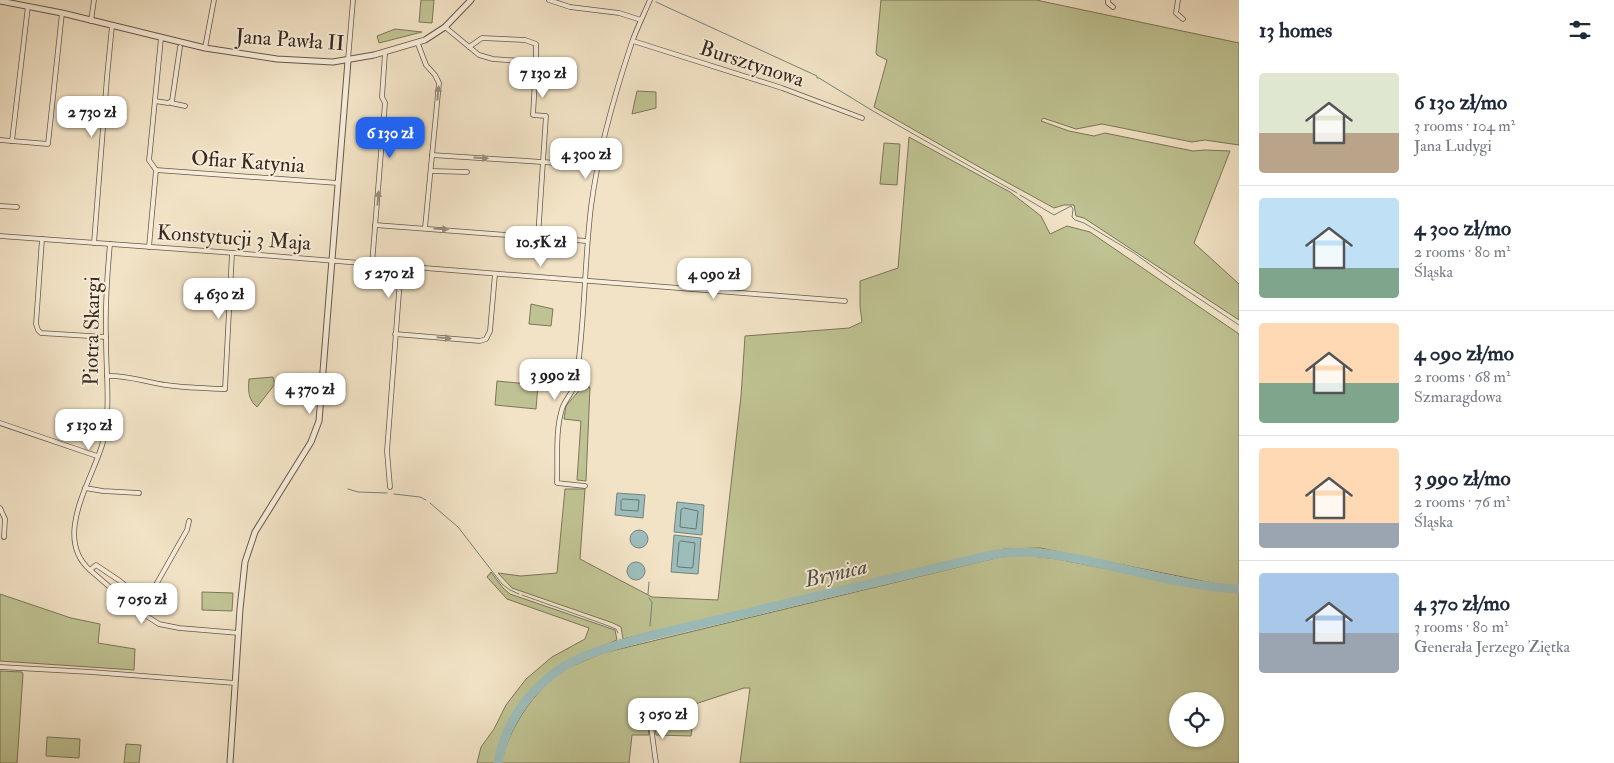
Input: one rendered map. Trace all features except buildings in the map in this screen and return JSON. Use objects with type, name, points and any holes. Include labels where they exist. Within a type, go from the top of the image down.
[{"type":"street","points":[[91,21],[94,0]]},
{"type":"street","points":[[205,48],[214,0]]},
{"type":"street","points":[[230,763],[246,562],[256,532],[311,442],[319,421],[353,0]]},
{"type":"street","name":"Jana Pawła II","points":[[0,1],[62,13],[205,48],[277,59],[333,62],[348,61],[418,44],[445,27],[472,0]]},
{"type":"street","points":[[549,0],[570,7],[611,12],[641,20]]},
{"type":"street","points":[[585,486],[557,483],[558,435],[562,408],[575,388],[592,199],[609,116],[633,41],[650,0]]},
{"type":"street","points":[[1108,0],[1108,3],[1113,7]]},
{"type":"street","points":[[1178,0],[1176,13],[1183,19]]},
{"type":"street","points":[[12,141],[28,6]]},
{"type":"street","points":[[0,140],[48,144],[62,13]]},
{"type":"street","points":[[94,243],[112,26]]},
{"type":"street","points":[[445,27],[469,48],[486,58],[536,62]]},
{"type":"street","points":[[149,247],[156,170],[149,160],[161,38]]},
{"type":"street","points":[[469,48],[482,38],[525,40],[536,44],[533,115],[546,116],[538,237]]},
{"type":"street","name":"Bursztynowa","points":[[633,41],[782,88],[862,118]]},
{"type":"street","points":[[418,44],[426,65],[436,75],[439,83],[425,228]]},
{"type":"street","points":[[170,103],[180,47]]},
{"type":"street","points":[[372,264],[385,103],[382,97],[385,53]]},
{"type":"street","points":[[155,101],[185,106]]},
{"type":"street","points":[[432,155],[573,164]]},
{"type":"street","name":"Ofiar Katynia","points":[[156,170],[338,183]]},
{"type":"street","points":[[431,170],[467,172]]},
{"type":"street","points":[[0,206],[17,207]]},
{"type":"street","points":[[375,225],[588,241]]},
{"type":"street","name":"Konstytucji 3 Maja","points":[[0,236],[844,301]]},
{"type":"street","points":[[42,239],[36,305],[36,324],[38,330],[41,333],[106,338]]},
{"type":"street","name":"Piotra Skargi","points":[[110,244],[106,298],[106,428],[75,522],[75,540],[78,556],[85,566],[138,611],[155,622],[179,628],[239,633]]},
{"type":"street","points":[[107,376],[131,377],[180,387],[225,389],[232,253]]},
{"type":"street","points":[[390,487],[387,451],[401,266]]},
{"type":"street","points":[[395,334],[480,341],[486,339],[490,331],[495,274]]},
{"type":"street","points":[[0,423],[97,456]]},
{"type":"street","points":[[85,488],[139,493]]},
{"type":"street","points":[[0,508],[5,519],[4,537]]},
{"type":"street","points":[[138,611],[187,530],[189,521]]},
{"type":"street","points":[[90,570],[96,565],[120,581],[145,602]]},
{"type":"street","points":[[0,667],[235,683]]},
{"type":"street","points":[[650,719],[656,763]]},
{"type":"green space","points":[[421,0],[434,0],[432,23],[419,22]]},
{"type":"green space","points":[[881,0],[1036,0],[1239,43],[1239,145],[1205,140],[1192,142],[1102,124],[1076,129],[1043,118],[1041,121],[1069,131],[1094,136],[1105,133],[1193,151],[1230,151],[1194,243],[1239,284],[1239,320],[1084,218],[1076,216],[1074,205],[1054,208],[874,107],[887,60],[876,53]]},
{"type":"green space","points":[[395,29],[422,32],[379,43],[377,36]]},
{"type":"green space","points":[[637,91],[656,92],[656,108],[632,114]]},
{"type":"green space","points":[[909,137],[1010,192],[1041,216],[1050,234],[1067,226],[1090,232],[1239,334],[1239,586],[1227,586],[1040,548],[1005,549],[623,639],[621,627],[613,623],[512,588],[498,573],[521,576],[557,573],[565,489],[585,489],[580,559],[652,597],[718,600],[741,396],[745,336],[849,328],[862,322],[860,281],[898,268]]},
{"type":"green space","points":[[884,143],[900,144],[897,185],[880,184]]},
{"type":"green space","points":[[708,273],[749,276],[748,287],[707,284]]},
{"type":"green space","points":[[531,304],[553,309],[551,326],[529,324]]},
{"type":"green space","points":[[273,377],[275,384],[257,407],[249,394],[249,379]]},
{"type":"green space","points":[[497,381],[538,385],[536,409],[495,405]]},
{"type":"green space","points":[[582,387],[590,387],[586,481],[577,480],[581,421],[564,419],[566,406]]},
{"type":"green space","points":[[1025,555],[1057,559],[1174,582],[1239,592],[1239,763],[740,763],[750,688],[744,688],[695,704],[691,736],[656,735],[653,716],[647,717],[649,735],[632,735],[629,763],[501,763],[515,726],[538,693],[557,675],[603,653],[1000,557]]},
{"type":"green space","points":[[491,572],[510,594],[615,630],[617,640],[570,660],[539,683],[520,706],[512,720],[505,734],[496,763],[477,763],[481,747],[494,729],[506,705],[526,679],[552,657],[585,639],[589,628],[507,599],[487,577]]},
{"type":"green space","points":[[202,592],[233,593],[232,611],[202,610]]},
{"type":"green space","points":[[0,594],[71,618],[100,624],[98,643],[135,649],[134,670],[0,661]]},
{"type":"green space","points":[[0,671],[22,672],[23,674],[17,763],[0,763]]},
{"type":"green space","points":[[47,737],[80,739],[79,758],[46,756]]},
{"type":"green space","points":[[126,744],[141,745],[139,763],[124,763]]},
{"type":"water","points":[[617,493],[645,495],[643,518],[615,515]]},
{"type":"water","points":[[677,502],[704,505],[702,535],[674,532]]},
{"type":"water","points":[[635,530],[643,530],[648,535],[646,546],[635,548],[630,543],[630,535]]},
{"type":"water","points":[[674,535],[701,538],[698,574],[671,572]]},
{"type":"water","points":[[632,562],[640,562],[645,567],[643,578],[632,580],[627,575],[627,567]]},
{"type":"waterway","points":[[656,2],[817,76],[817,78],[873,111],[1017,193]]},
{"type":"waterway","points":[[1020,195],[1054,215],[1071,206],[1073,209],[1072,217],[1075,220],[1084,223],[1134,253],[1239,325]]},
{"type":"waterway","points":[[348,489],[358,492],[387,493]]},
{"type":"waterway","points":[[394,494],[420,497],[426,500]]},
{"type":"waterway","points":[[430,503],[458,527],[502,584],[519,594]]},
{"type":"waterway","name":"Brynica","points":[[498,763],[508,730],[526,701],[550,676],[564,666],[588,654],[649,636],[991,555],[1017,552],[1055,555],[1184,582],[1239,589]]},
{"type":"waterway","points":[[648,594],[649,582]]},
{"type":"waterway","points":[[522,595],[606,625],[616,629],[618,633]]},
{"type":"waterway","points":[[649,598],[652,602],[650,626]]},
{"type":"waterway","name":"Brynica","points":[[651,632],[652,636]]},
{"type":"waterway","name":"Brynica","points":[[620,639],[621,644]]}]
